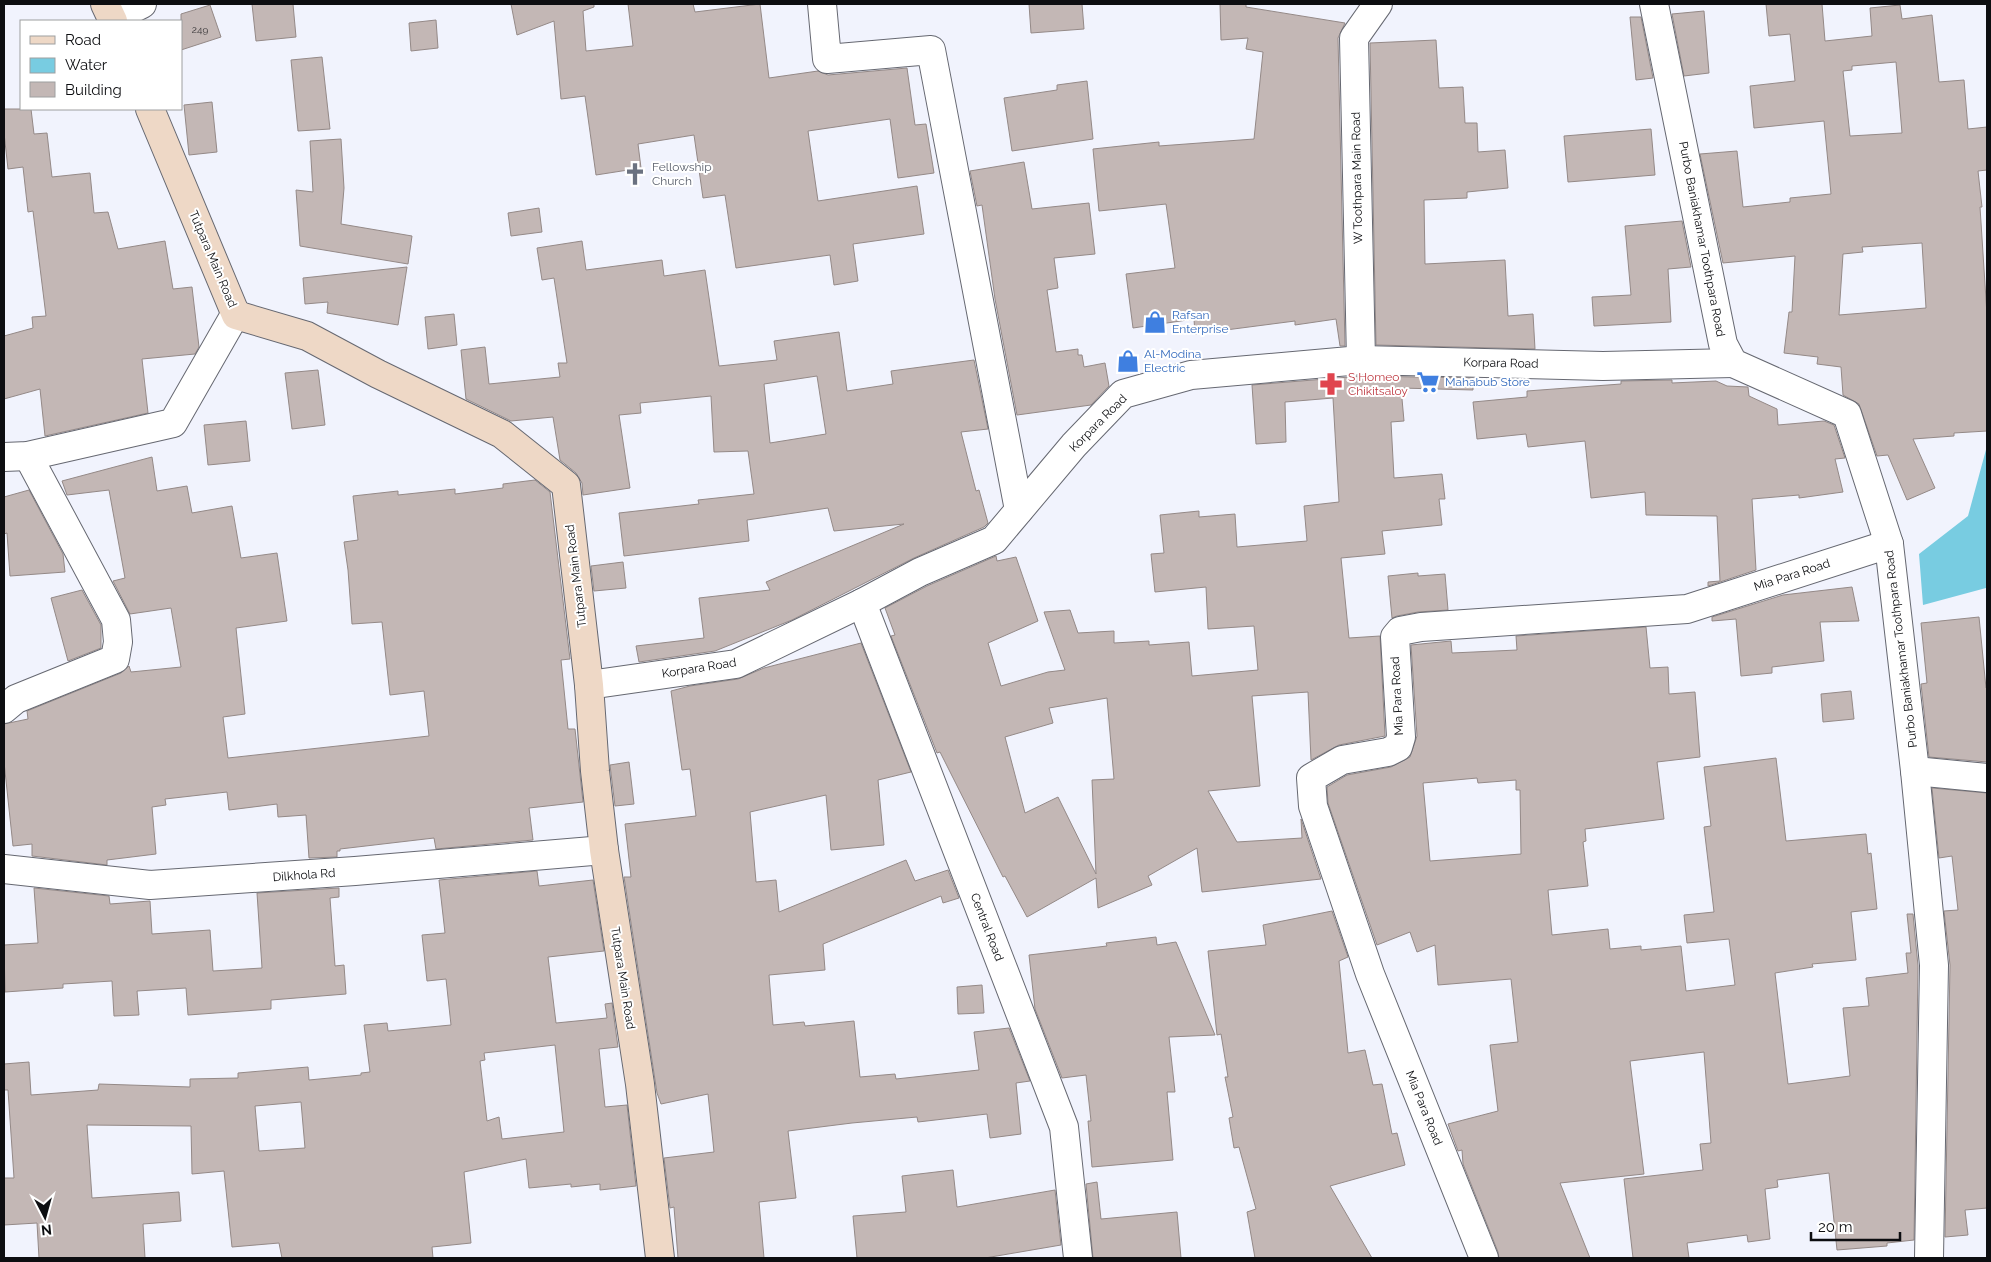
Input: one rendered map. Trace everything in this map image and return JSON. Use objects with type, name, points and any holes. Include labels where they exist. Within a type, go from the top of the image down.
[{"type":"street","points":[[110,15],[142,4]]},
{"type":"street","points":[[822,4],[827,59],[931,50],[1019,510]]},
{"type":"street","name":"W Toothpara Main Road","points":[[1361,360],[1354,38],[1378,4]]},
{"type":"street","name":"Purbo Baniakhamar Toothpara Road","points":[[1654,4],[1723,344],[1733,363],[1847,414],[1889,544],[1915,770],[1934,965],[1929,1258]]},
{"type":"street","name":"Tutpara Main Road","points":[[150,110],[236,315],[308,336],[378,374],[502,434],[566,485],[589,684],[595,771],[604,850],[640,1084],[660,1258]]},
{"type":"street","points":[[4,709],[16,699],[114,659],[118,642],[116,620],[16,457],[173,423],[236,313]]},
{"type":"street","name":"Korpara Road","points":[[589,684],[736,664],[862,604],[920,572],[994,540],[1074,445],[1123,394],[1190,375],[1361,360],[1603,366],[1733,363]]},
{"type":"street","name":"Mia Para Road","points":[[1484,1258],[1370,974],[1313,806],[1311,778],[1342,760],[1388,752],[1398,747],[1401,737],[1394,637],[1400,631],[1421,627],[1687,609],[1889,544]]},
{"type":"street","name":"Central Road","points":[[862,604],[1064,1127],[1078,1258]]},
{"type":"street","points":[[1915,770],[1987,778]]},
{"type":"street","name":"Dilkhola Rd","points":[[4,869],[150,885],[355,871],[604,850]]},
{"type":"water","points":[[1987,446],[1987,595],[1986,588],[1923,605],[1919,554],[1968,516]]},
{"type":"building","points":[[252,4],[293,4],[296,37],[256,41]]},
{"type":"building","points":[[511,4],[594,4],[594,7],[583,11],[586,51],[633,46],[628,4],[693,4],[695,12],[760,4],[769,78],[818,71],[828,75],[907,68],[915,125],[926,124],[934,173],[898,178],[890,119],[808,131],[818,201],[917,186],[924,234],[853,244],[858,281],[834,285],[830,255],[736,268],[725,195],[703,198],[694,135],[638,144],[641,168],[596,175],[585,96],[561,99],[554,21],[517,35]]},
{"type":"building","points":[[1029,4],[1082,4],[1084,29],[1031,33]]},
{"type":"building","points":[[1220,4],[1246,4],[1246,7],[1345,23],[1338,38],[1345,346],[1340,346],[1336,319],[1295,325],[1295,321],[1195,334],[1194,319],[1133,328],[1126,274],[1175,268],[1166,204],[1099,211],[1093,149],[1159,142],[1159,146],[1254,139],[1263,52],[1246,49],[1248,38],[1221,40]]},
{"type":"building","points":[[1766,4],[1822,4],[1825,41],[1872,36],[1870,8],[1900,5],[1902,19],[1932,15],[1939,82],[1964,80],[1968,129],[1987,127],[1987,170],[1978,171],[1982,207],[1980,207],[1987,315],[1987,431],[1954,433],[1954,436],[1913,439],[1935,488],[1907,500],[1888,455],[1877,456],[1859,404],[1843,395],[1841,367],[1817,364],[1818,357],[1784,353],[1789,312],[1792,312],[1795,256],[1723,263],[1700,154],[1737,151],[1743,207],[1790,202],[1790,198],[1831,194],[1824,121],[1754,128],[1750,86],[1795,81],[1790,34],[1769,36]],"holes":[[[1896,62],[1902,133],[1850,136],[1843,71],[1852,70],[1852,66]],[[1922,243],[1926,308],[1839,315],[1843,254],[1863,252],[1862,247]]]},
{"type":"building","points":[[210,5],[221,37],[182,50],[181,14]]},
{"type":"building","points":[[1704,11],[1709,73],[1684,76],[1672,14]]},
{"type":"building","points":[[1630,17],[1641,17],[1653,78],[1636,80]]},
{"type":"building","points":[[436,20],[438,48],[411,51],[409,23]]},
{"type":"building","points":[[1436,40],[1439,88],[1463,87],[1465,123],[1477,123],[1478,152],[1505,150],[1508,188],[1467,192],[1467,198],[1424,200],[1425,264],[1505,260],[1508,316],[1533,314],[1535,349],[1376,345],[1370,43]]},
{"type":"building","points":[[322,57],[330,129],[298,131],[291,60]]},
{"type":"building","points":[[1087,81],[1093,139],[1012,151],[1004,98],[1057,90],[1057,85]]},
{"type":"building","points":[[212,102],[217,152],[189,155],[184,105]]},
{"type":"building","points":[[4,109],[31,110],[34,134],[47,133],[52,177],[90,173],[94,213],[108,212],[118,249],[165,241],[173,289],[192,287],[199,347],[195,354],[142,359],[148,413],[45,436],[40,389],[4,399],[4,336],[33,328],[32,317],[46,316],[33,211],[28,212],[23,167],[8,169],[4,133]]},
{"type":"building","points":[[1651,129],[1655,175],[1568,182],[1564,136]]},
{"type":"building","points":[[341,139],[344,188],[341,224],[412,236],[408,264],[300,246],[296,190],[313,192],[310,141]]},
{"type":"building","points":[[1024,162],[1032,209],[1089,203],[1095,254],[1054,258],[1058,288],[1047,290],[1056,352],[1078,349],[1078,355],[1082,355],[1084,367],[1105,363],[1109,386],[1091,405],[1017,415],[995,299],[982,205],[977,206],[970,171]]},
{"type":"building","points":[[539,208],[542,232],[511,236],[508,213]]},
{"type":"building","points":[[1682,221],[1691,267],[1668,269],[1671,322],[1594,326],[1592,297],[1631,295],[1625,226]]},
{"type":"building","points":[[582,241],[586,270],[662,260],[664,276],[705,270],[719,366],[777,360],[774,341],[839,332],[847,391],[893,384],[891,371],[974,360],[988,429],[961,432],[976,491],[979,490],[988,523],[984,527],[914,558],[792,620],[715,651],[639,662],[636,646],[704,638],[699,598],[770,590],[766,582],[904,524],[834,531],[828,508],[747,520],[749,541],[624,556],[619,513],[699,504],[698,500],[754,494],[748,451],[714,452],[711,396],[640,403],[641,413],[619,415],[630,488],[583,495],[582,483],[576,473],[560,460],[553,417],[511,421],[466,399],[461,350],[485,347],[489,384],[560,377],[558,363],[567,363],[554,278],[542,280],[537,248]],"holes":[[[817,376],[826,434],[770,443],[764,384]]]},
{"type":"building","points":[[407,267],[398,325],[327,313],[328,302],[305,304],[303,278]]},
{"type":"building","points":[[454,314],[457,345],[428,349],[425,317]]},
{"type":"building","points":[[318,370],[325,425],[292,429],[285,373]]},
{"type":"building","points":[[1362,376],[1473,378],[1473,390],[1401,388],[1404,421],[1391,422],[1394,478],[1442,474],[1445,499],[1439,499],[1442,525],[1382,531],[1385,554],[1341,558],[1349,638],[1380,636],[1385,736],[1339,745],[1311,760],[1308,692],[1252,696],[1260,786],[1208,791],[1237,842],[1302,838],[1301,819],[1321,879],[1202,892],[1197,848],[1148,876],[1152,885],[1098,908],[1096,878],[1027,917],[1005,876],[1003,877],[940,752],[937,753],[891,636],[895,635],[885,608],[927,586],[996,556],[997,561],[1016,557],[1038,621],[988,643],[1001,686],[1048,672],[1065,670],[1044,612],[1070,610],[1078,633],[1114,631],[1114,643],[1149,641],[1149,645],[1189,642],[1192,676],[1258,670],[1254,626],[1208,629],[1206,587],[1155,592],[1151,554],[1164,553],[1160,515],[1199,511],[1199,517],[1235,514],[1237,547],[1307,541],[1304,506],[1339,502],[1333,398],[1285,402],[1286,442],[1256,444],[1252,385]],"holes":[[[1107,698],[1114,779],[1092,780],[1096,874],[1058,797],[1025,813],[1005,737],[1053,723],[1049,708]]]},
{"type":"building","points":[[1672,380],[1672,383],[1716,381],[1727,386],[1748,387],[1749,396],[1777,409],[1778,425],[1824,421],[1834,425],[1845,458],[1835,459],[1843,492],[1799,498],[1799,495],[1752,499],[1756,570],[1708,586],[1708,582],[1720,581],[1717,516],[1646,515],[1645,492],[1591,498],[1585,441],[1528,447],[1526,434],[1477,439],[1473,402],[1527,397],[1527,391],[1621,384],[1621,381]]},
{"type":"building","points":[[246,421],[250,461],[208,465],[204,425]]},
{"type":"building","points":[[152,457],[157,491],[187,486],[192,513],[232,506],[241,558],[277,553],[287,621],[236,628],[245,714],[223,717],[228,758],[429,736],[424,691],[390,695],[382,622],[352,624],[344,542],[358,540],[353,496],[398,491],[398,495],[455,489],[455,494],[503,488],[503,484],[535,480],[550,492],[570,659],[561,660],[568,729],[575,729],[583,802],[529,808],[533,840],[436,849],[434,838],[340,849],[340,851],[337,851],[337,857],[309,858],[306,815],[278,817],[277,804],[229,810],[227,792],[165,799],[166,805],[152,807],[156,854],[107,860],[107,865],[32,856],[32,844],[13,846],[4,762],[4,724],[28,719],[27,711],[121,673],[129,666],[131,672],[181,667],[171,608],[130,614],[113,581],[125,578],[109,490],[67,495],[62,481]]},
{"type":"building","points":[[29,490],[63,554],[65,572],[10,576],[7,533],[4,534],[4,497]]},
{"type":"building","points":[[623,562],[626,588],[594,591],[591,566]]},
{"type":"building","points":[[1418,573],[1418,576],[1445,574],[1448,610],[1418,612],[1392,618],[1388,576]]},
{"type":"building","points":[[1852,587],[1859,621],[1820,622],[1824,661],[1772,667],[1772,673],[1741,676],[1736,619],[1712,621],[1712,617],[1783,595]]},
{"type":"building","points":[[82,590],[101,625],[101,648],[68,661],[51,598]]},
{"type":"building","points":[[1979,617],[1987,688],[1987,762],[1929,757],[1921,684],[1927,683],[1921,623]]},
{"type":"building","points":[[1646,627],[1650,668],[1668,667],[1669,694],[1695,692],[1700,757],[1657,762],[1664,819],[1585,829],[1586,841],[1583,842],[1588,886],[1548,890],[1552,935],[1608,929],[1610,949],[1641,946],[1641,950],[1681,946],[1686,991],[1735,985],[1729,939],[1687,943],[1684,915],[1714,912],[1704,827],[1711,826],[1704,767],[1776,758],[1786,841],[1866,834],[1868,854],[1871,853],[1877,909],[1851,912],[1856,960],[1812,964],[1813,967],[1775,973],[1788,1084],[1850,1076],[1843,1008],[1869,1006],[1866,978],[1908,973],[1906,953],[1911,953],[1907,914],[1913,914],[1918,966],[1914,1240],[1887,1243],[1887,1246],[1837,1250],[1829,1173],[1777,1180],[1778,1187],[1765,1189],[1770,1239],[1748,1242],[1747,1235],[1687,1243],[1689,1258],[1633,1258],[1624,1179],[1703,1170],[1700,1144],[1711,1143],[1704,1052],[1630,1061],[1644,1174],[1560,1183],[1590,1258],[1499,1258],[1463,1164],[1462,1150],[1458,1151],[1448,1124],[1498,1111],[1490,1045],[1518,1042],[1511,979],[1438,985],[1435,945],[1417,952],[1410,932],[1377,945],[1328,803],[1327,787],[1347,775],[1391,767],[1410,757],[1417,736],[1411,645],[1451,641],[1452,653],[1517,650],[1516,636]],"holes":[[[1477,778],[1478,783],[1516,780],[1516,790],[1520,790],[1521,854],[1430,861],[1423,783]]]},
{"type":"building","points":[[861,643],[911,772],[878,780],[884,845],[831,850],[826,795],[750,812],[756,882],[776,880],[779,912],[906,860],[915,881],[948,870],[959,898],[943,903],[941,896],[823,944],[825,970],[769,975],[773,1025],[804,1022],[805,1026],[854,1021],[860,1077],[895,1074],[896,1079],[979,1070],[974,1032],[1009,1028],[1030,1081],[1016,1083],[1021,1134],[990,1138],[987,1114],[918,1122],[917,1117],[788,1131],[796,1198],[759,1202],[764,1258],[678,1258],[674,1207],[670,1208],[664,1158],[714,1152],[708,1094],[661,1104],[657,1093],[624,877],[631,877],[625,824],[696,816],[690,769],[682,770],[671,691],[690,686],[738,679],[764,668]]},
{"type":"building","points":[[1851,691],[1854,719],[1823,722],[1821,694]]},
{"type":"building","points":[[629,762],[634,804],[615,806],[610,765]]},
{"type":"building","points":[[1932,788],[1987,793],[1987,1208],[1965,1210],[1968,1235],[1945,1237],[1950,965],[1944,911],[1958,910],[1952,856],[1939,858]]},
{"type":"building","points":[[537,871],[539,886],[593,880],[604,951],[548,957],[556,1023],[607,1018],[605,1004],[612,1003],[618,1047],[599,1049],[605,1107],[627,1105],[636,1186],[600,1190],[600,1184],[571,1187],[571,1184],[529,1188],[526,1159],[464,1172],[471,1243],[432,1247],[433,1258],[282,1258],[279,1243],[232,1247],[224,1171],[192,1174],[191,1126],[87,1125],[92,1198],[179,1192],[181,1221],[143,1224],[145,1258],[39,1258],[37,1223],[4,1225],[4,1178],[14,1178],[8,1090],[4,1090],[4,1064],[29,1062],[31,1095],[98,1090],[99,1084],[190,1087],[190,1079],[238,1078],[238,1073],[308,1067],[309,1080],[361,1075],[361,1073],[370,1072],[364,1025],[387,1023],[388,1031],[451,1025],[446,979],[427,981],[422,935],[445,933],[439,880]],"holes":[[[555,1045],[564,1132],[502,1139],[499,1117],[487,1121],[480,1061],[485,1060],[484,1053]],[[301,1102],[305,1148],[259,1151],[255,1106]]]},
{"type":"building","points":[[34,888],[109,896],[110,904],[150,901],[152,934],[210,930],[213,971],[262,968],[257,893],[339,888],[339,897],[330,898],[335,966],[344,965],[346,994],[271,1000],[271,1009],[188,1015],[186,988],[137,991],[139,1015],[114,1016],[112,981],[63,984],[63,988],[5,992],[4,945],[38,943]]},
{"type":"building","points":[[1332,911],[1348,957],[1339,961],[1348,1053],[1365,1050],[1373,1085],[1382,1084],[1392,1134],[1397,1133],[1405,1165],[1330,1186],[1372,1258],[1255,1258],[1247,1212],[1256,1209],[1239,1147],[1234,1148],[1229,1118],[1233,1117],[1225,1077],[1228,1077],[1221,1034],[1217,1035],[1208,951],[1266,945],[1263,925]]},
{"type":"building","points":[[1156,937],[1157,945],[1176,942],[1215,1035],[1169,1037],[1175,1092],[1167,1092],[1173,1160],[1092,1167],[1088,1121],[1091,1121],[1086,1075],[1062,1078],[1035,1009],[1029,955],[1107,946],[1106,943]]},
{"type":"building","points":[[982,985],[984,1013],[958,1014],[957,987]]},
{"type":"building","points":[[953,1170],[957,1207],[1055,1190],[1061,1245],[985,1258],[857,1258],[853,1216],[906,1212],[902,1176]]},
{"type":"building","points":[[1097,1182],[1101,1219],[1177,1212],[1181,1258],[1093,1258],[1086,1184]]},
{"type":"place","name":"Fellowship Church","points":[[635,174]]},
{"type":"place","name":"Rafsan Enterprise","points":[[1155,322]]},
{"type":"place","name":"Al-Modina Electric","points":[[1128,361]]},
{"type":"place","name":"Mahabub Store","points":[[1428,382]]},
{"type":"place","name":"S Homeo Chikitsaloy","points":[[1331,384]]}]
